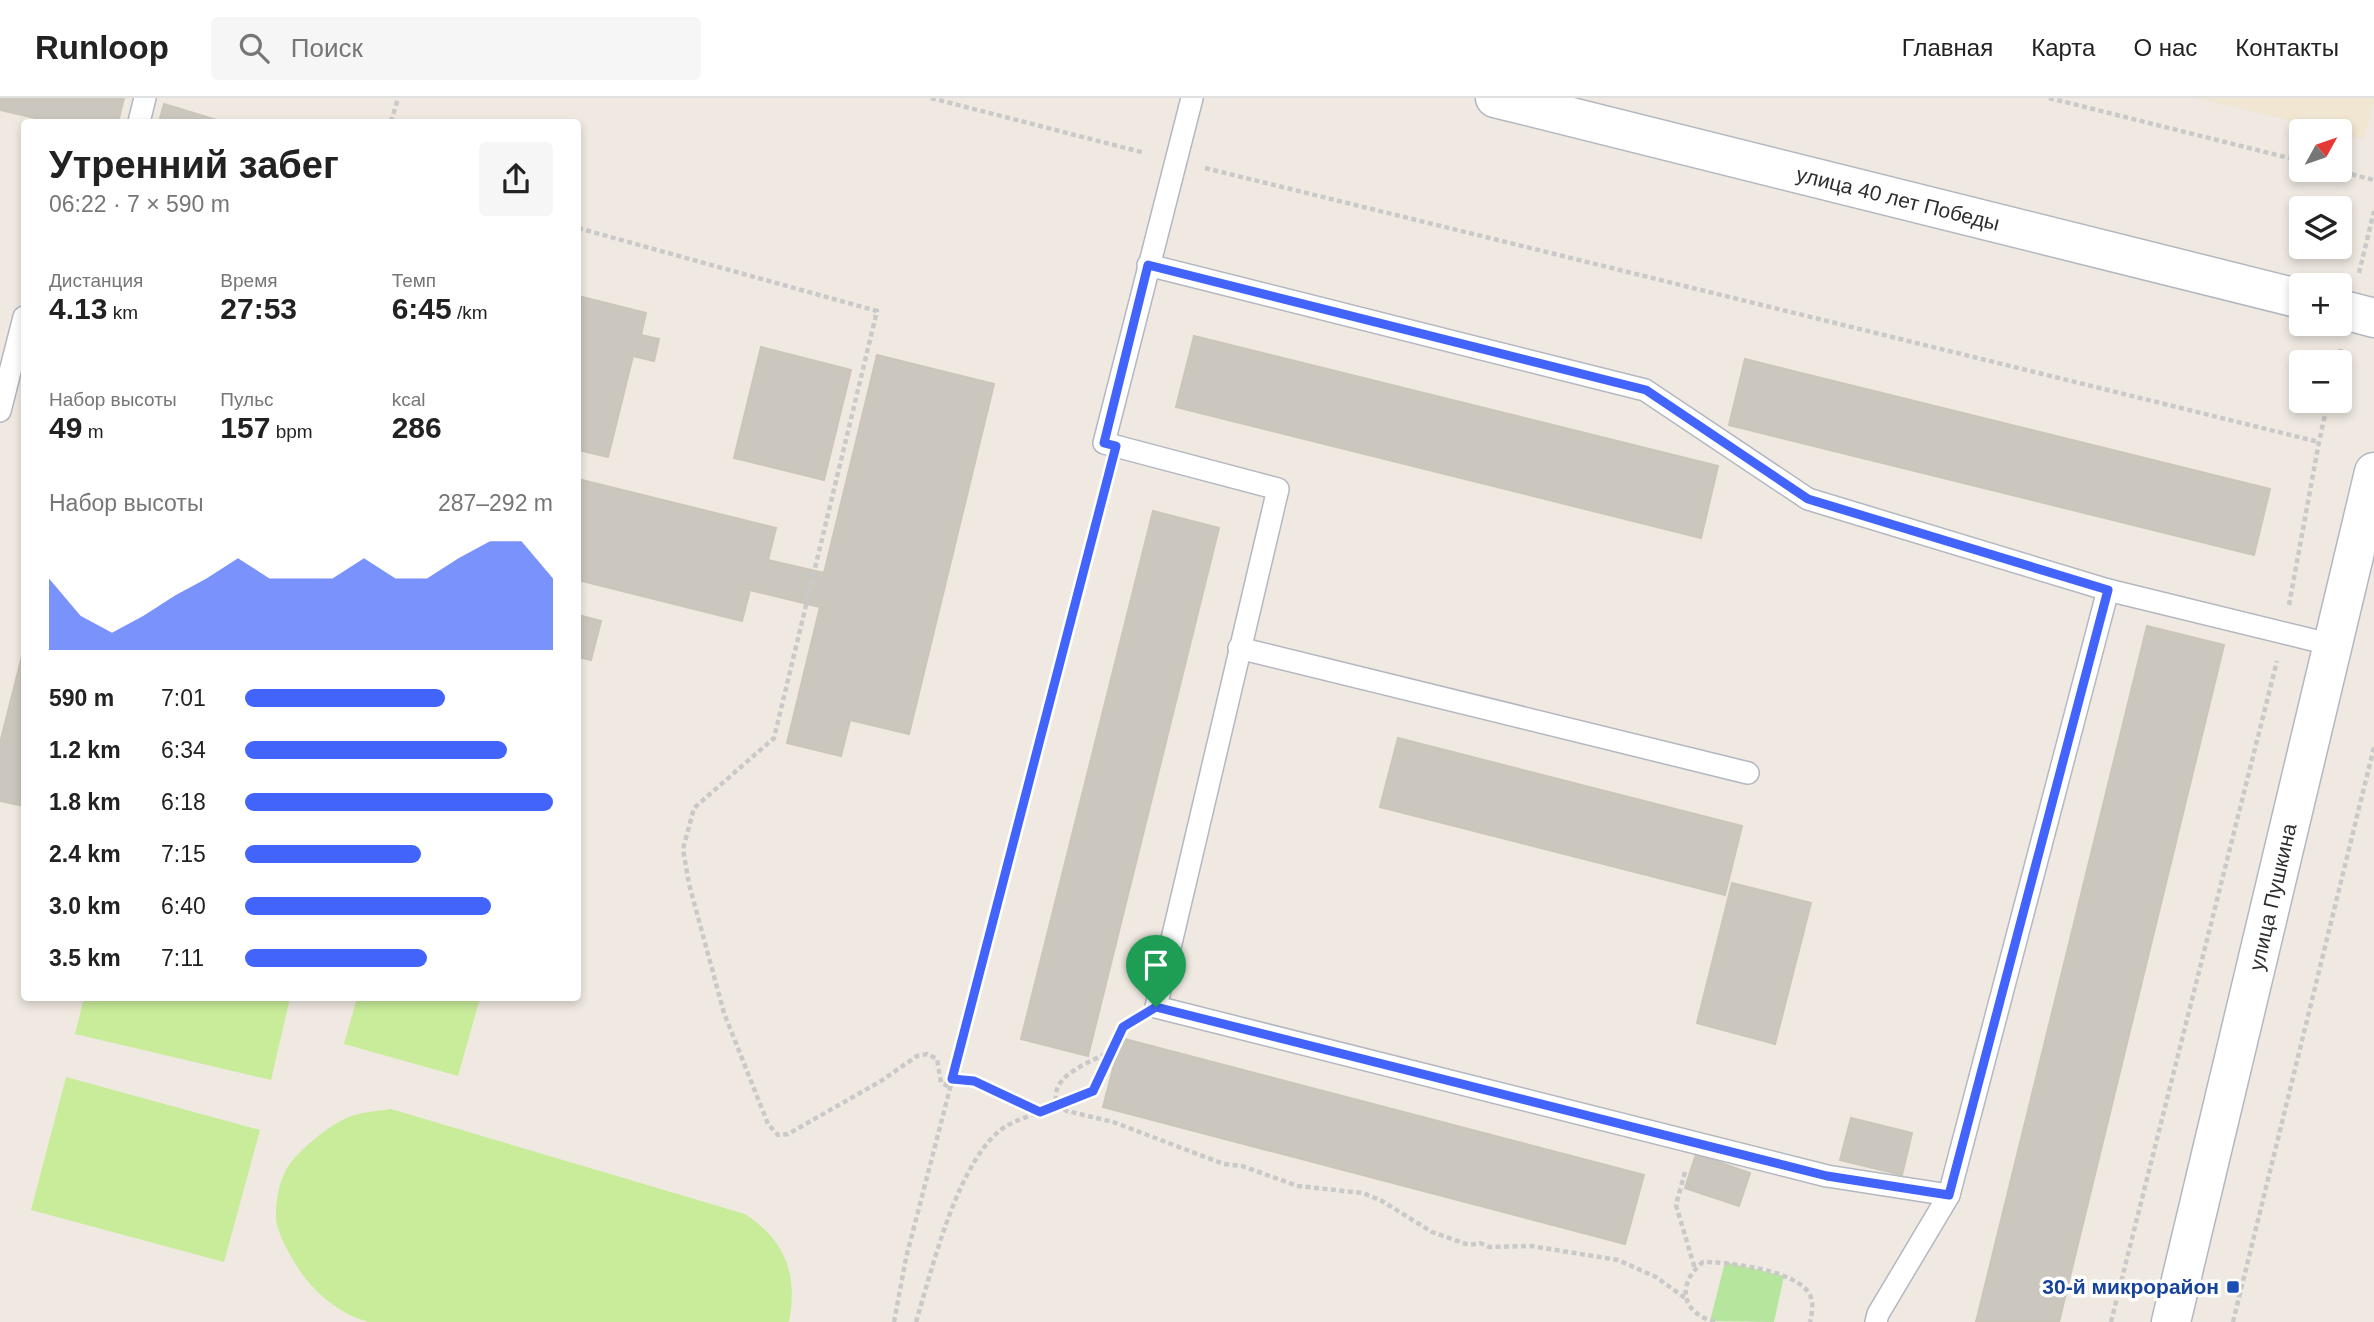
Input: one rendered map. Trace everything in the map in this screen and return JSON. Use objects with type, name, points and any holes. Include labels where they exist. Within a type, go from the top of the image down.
[{"type":"street","name":"улица 40 лет Победы","points":[[1494,98],[2289,296]]},
{"type":"street","points":[[2352,312],[2374,318]]},
{"type":"street","name":"улица Пушкина","points":[[2171,1322],[2374,472]]},
{"type":"lane","points":[[140,119],[145,98]]},
{"type":"lane","points":[[1192,98],[1104,443],[1278,489],[1156,1007],[1827,1176],[1949,1195]]},
{"type":"lane","points":[[1148,265],[1646,390],[1808,499],[2108,590],[2333,645]]},
{"type":"lane","points":[[0,411],[21,329]]},
{"type":"lane","points":[[1876,1322],[1878,1314],[1949,1195],[2108,590]]},
{"type":"lane","points":[[1239,648],[1748,774]]},
{"type":"path","points":[[392,119],[398,98]]},
{"type":"path","points":[[931,98],[1175,161],[2319,442]]},
{"type":"path","points":[[2049,98],[2289,158]]},
{"type":"path","points":[[2352,174],[2374,180]]},
{"type":"path","points":[[581,229],[877,311],[774,738],[694,808],[683,849],[689,884],[724,1013],[768,1124],[778,1135],[788,1135],[881,1081],[917,1056],[927,1054],[937,1059],[941,1083],[950,1087]]},
{"type":"path","points":[[2111,1322],[2284,633],[2325,413]]},
{"type":"path","points":[[894,1322],[906,1258],[1116,446]]},
{"type":"path","points":[[2233,1322],[2374,747]]},
{"type":"path","points":[[916,1322],[953,1201],[975,1161],[1001,1130],[1093,1091],[1123,1027],[1156,1007]]},
{"type":"path","points":[[1113,1051],[1062,1079],[1055,1087],[1054,1098],[1057,1105],[1067,1111],[1113,1122],[1224,1164],[1242,1166],[1298,1186],[1363,1193],[1382,1201],[1432,1232],[1469,1245],[1480,1243],[1497,1247],[1531,1246],[1618,1260],[1656,1277],[1685,1298],[1689,1307],[1698,1315],[1715,1322]]},
{"type":"path","points":[[952,1079],[974,1081],[1040,1112]]},
{"type":"path","points":[[1689,1141],[1676,1205],[1695,1269]]},
{"type":"path","points":[[1685,1298],[1687,1284],[1695,1269],[1703,1262],[1725,1262],[1784,1276],[1802,1285],[1810,1295],[1813,1309],[1810,1322]]},
{"type":"shaded area","points":[[2197,98],[2374,98],[2364,139],[2352,136],[2352,119],[2289,121]]},
{"type":"green space","points":[[83,1001],[289,1001],[271,1080],[75,1034]]},
{"type":"green space","points":[[356,1001],[479,1001],[458,1076],[344,1044]]},
{"type":"green space","points":[[66,1077],[260,1130],[224,1262],[31,1210]]},
{"type":"green space","points":[[391,1109],[745,1214],[770,1236],[786,1260],[792,1289],[789,1322],[369,1322],[348,1314],[329,1302],[312,1286],[289,1253],[277,1225],[279,1191],[289,1165],[323,1133],[354,1115]]},
{"type":"green space","points":[[1725,1262],[1784,1276],[1774,1322],[1710,1321]]},
{"type":"building","points":[[0,98],[124,98],[119,119],[40,119],[0,110]]},
{"type":"building","points":[[164,104],[213,119],[160,119]]},
{"type":"building","points":[[581,297],[646,313],[641,335],[659,339],[654,361],[633,356],[608,457],[581,451]]},
{"type":"building","points":[[1194,336],[1718,466],[1701,538],[1176,407]]},
{"type":"building","points":[[761,347],[851,370],[824,480],[734,458]]},
{"type":"building","points":[[877,355],[994,384],[909,734],[850,720],[841,756],[787,743],[820,607],[750,590],[742,621],[581,581],[581,480],[776,528],[768,560],[824,573]]},
{"type":"building","points":[[1745,359],[2270,489],[2254,555],[1729,425]]},
{"type":"building","points":[[1153,511],[1219,528],[1088,1056],[1021,1039]]},
{"type":"building","points":[[581,616],[601,621],[591,660],[581,658]]},
{"type":"building","points":[[2147,626],[2224,645],[2059,1322],[1976,1322]]},
{"type":"building","points":[[21,660],[21,805],[0,801],[0,743]]},
{"type":"building","points":[[1398,738],[1742,826],[1725,895],[1380,807]]},
{"type":"building","points":[[1732,883],[1811,903],[1775,1044],[1697,1023]]},
{"type":"building","points":[[1121,1038],[1644,1175],[1625,1244],[1103,1107]]},
{"type":"building","points":[[1851,1118],[1912,1133],[1902,1175],[1840,1160]]},
{"type":"building","points":[[1696,1154],[1750,1173],[1739,1206],[1685,1188]]},
{"type":"place","name":"30-й микрорайон","points":[[2233,1287]]},
{"type":"route","points":[[1148,265],[1646,390],[1808,499],[2108,590],[1949,1195],[1827,1176],[1156,1007],[1123,1027],[1093,1091],[1040,1112],[974,1081],[952,1079],[1116,446],[1104,443],[1148,265]]}]
